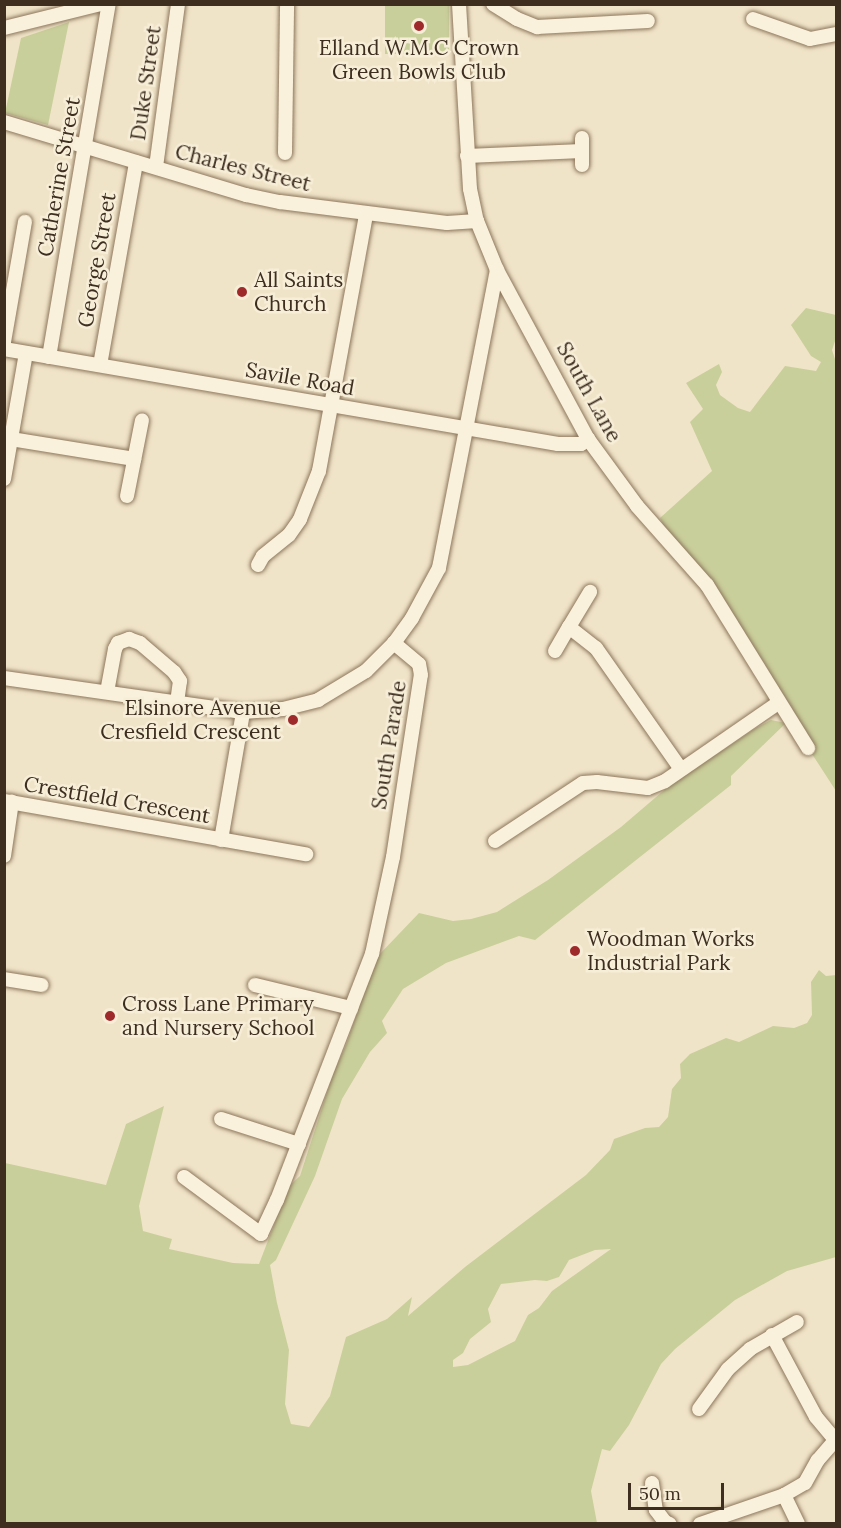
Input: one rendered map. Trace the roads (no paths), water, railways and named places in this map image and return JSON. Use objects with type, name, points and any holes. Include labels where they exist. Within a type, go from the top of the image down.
[{"type":"street","points":[[4,28],[101,4]]},
{"type":"street","name":"Catherine Street","points":[[50,357],[110,4]]},
{"type":"street","name":"Duke Street","points":[[156,167],[178,4]]},
{"type":"street","points":[[285,153],[287,4]]},
{"type":"street","name":"South Lane","points":[[459,4],[467,156],[477,221],[497,270],[572,404],[588,439],[637,506],[707,585],[808,748]]},
{"type":"street","points":[[493,4],[517,20],[537,27],[648,21]]},
{"type":"street","points":[[753,19],[810,39],[837,34]]},
{"type":"street","name":"Charles Street","points":[[4,123],[246,195],[298,206],[447,224],[477,221]]},
{"type":"street","points":[[467,156],[582,151]]},
{"type":"street","name":"George Street","points":[[100,365],[136,162]]},
{"type":"street","points":[[258,565],[263,556],[289,535],[311,496],[319,471],[366,214]]},
{"type":"street","points":[[4,342],[25,222]]},
{"type":"street","points":[[4,678],[243,712],[284,709],[318,700],[366,671],[394,643],[412,618],[439,568],[497,270]]},
{"type":"street","name":"Savile Road","points":[[4,349],[558,444],[581,444],[588,439]]},
{"type":"street","points":[[4,479],[26,352]]},
{"type":"street","points":[[127,496],[142,420]]},
{"type":"street","points":[[11,439],[134,459]]},
{"type":"street","points":[[555,651],[590,592]]},
{"type":"street","points":[[569,627],[596,648],[680,768]]},
{"type":"street","points":[[107,692],[115,649],[118,643],[129,639],[140,643],[174,672],[180,681],[177,702]]},
{"type":"street","name":"South Parade","points":[[184,1177],[261,1234],[299,1144],[372,954],[393,857],[421,675],[419,664],[394,643]]},
{"type":"street","points":[[495,841],[584,783],[597,782],[648,788],[665,781],[680,768],[778,703]]},
{"type":"street","name":"Crestfield Crescent","points":[[221,840],[243,712]]},
{"type":"street","points":[[4,856],[8,801]]},
{"type":"street","name":"Crestfield Crescent","points":[[8,801],[306,854]]},
{"type":"street","points":[[4,979],[42,985]]},
{"type":"street","points":[[255,985],[351,1008]]},
{"type":"street","points":[[220,1119],[299,1144]]},
{"type":"street","points":[[699,1409],[728,1369],[772,1335],[797,1322]]},
{"type":"street","points":[[700,1524],[784,1495],[805,1483],[818,1460],[836,1440],[816,1417],[772,1335]]},
{"type":"street","points":[[652,1483],[656,1510],[665,1522],[670,1524]]},
{"type":"street","points":[[784,1495],[798,1524]]},
{"type":"place","name":"Elland W.M.C Crown Green Bowls Club","points":[[419,26]]},
{"type":"place","name":"All Saints Church","points":[[242,292]]},
{"type":"place","name":"Elsinore Avenue Cresfield Crescent","points":[[293,720]]},
{"type":"place","name":"Woodman Works Industrial Park","points":[[575,951]]},
{"type":"place","name":"Cross Lane Primary and Nursery School","points":[[110,1016]]}]
